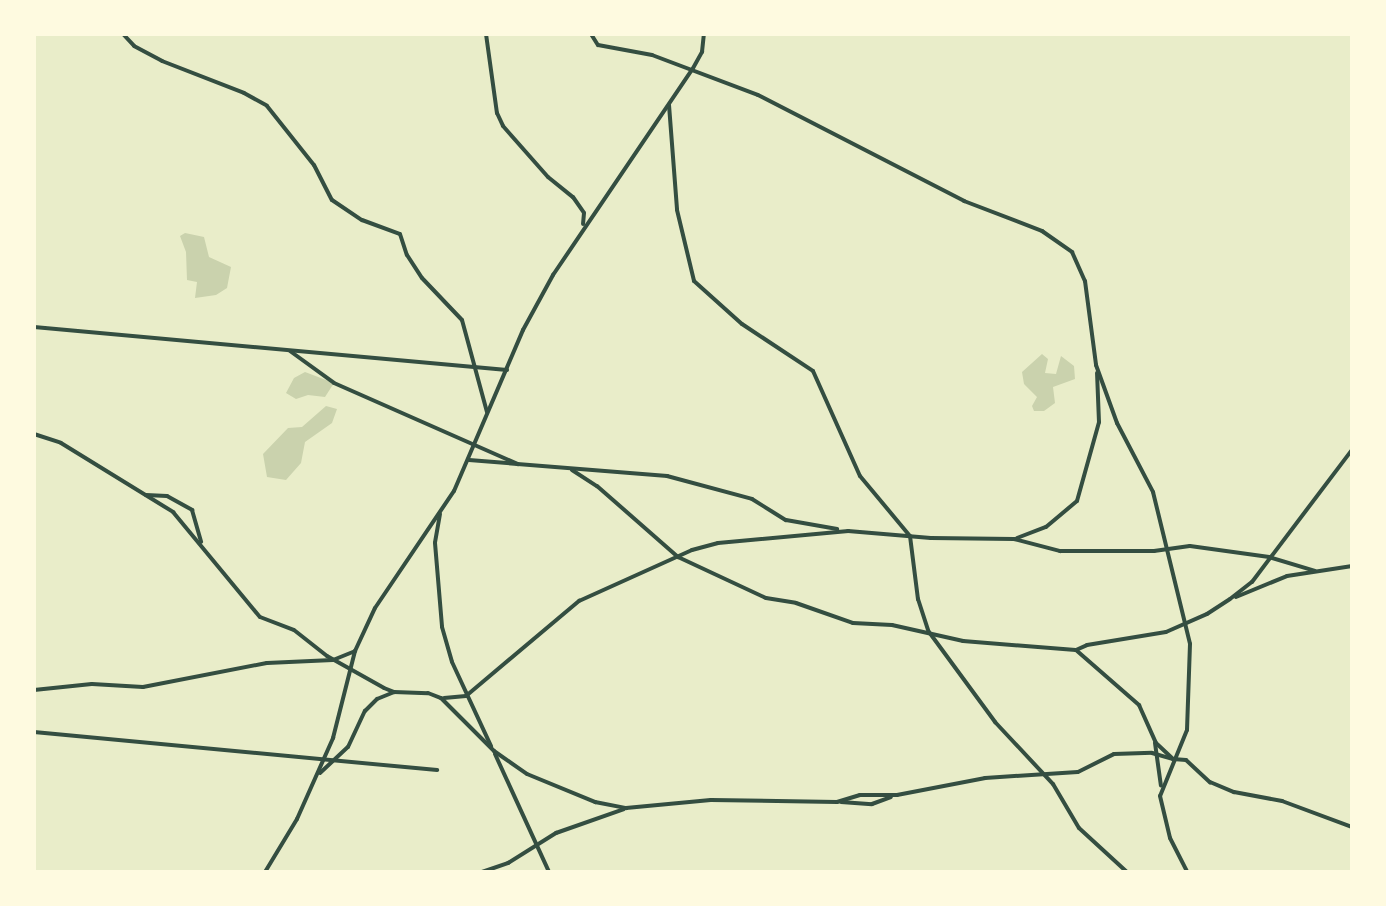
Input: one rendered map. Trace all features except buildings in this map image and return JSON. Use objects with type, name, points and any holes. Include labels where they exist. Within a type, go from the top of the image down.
[{"type":"street","points":[[123,34],[134,46],[162,61],[244,93],[267,106],[314,165],[332,200],[362,220],[400,234],[407,255],[422,278],[441,303],[462,320],[488,415]]},
{"type":"street","points":[[486,34],[497,113],[503,126],[548,177],[573,197],[584,213],[583,227]]},
{"type":"street","points":[[591,34],[598,45],[630,49],[692,70],[796,113],[964,201],[1059,241],[1072,252],[1085,281],[1096,365],[1099,422],[1083,489],[1067,512],[1046,527],[1014,539]]},
{"type":"street","points":[[265,872],[297,819],[324,760],[333,738],[355,651],[375,608],[441,511],[468,460],[523,330],[583,227],[692,70],[702,52],[704,34]]},
{"type":"street","points":[[669,104],[677,210],[694,281],[742,324],[813,371],[860,476],[910,536],[918,599],[929,632],[995,722],[1046,775],[1079,828],[1127,872]]},
{"type":"street","points":[[34,327],[507,370]]},
{"type":"street","points":[[288,350],[334,383],[523,466]]},
{"type":"street","points":[[1096,365],[1117,423],[1153,492],[1190,644],[1187,730],[1161,789]]},
{"type":"street","points":[[34,434],[61,443],[173,512],[202,544],[253,611],[294,630],[333,660],[394,692]]},
{"type":"street","points":[[1230,599],[1252,582],[1352,450]]},
{"type":"street","points":[[468,460],[667,476],[752,499],[786,520],[848,531],[1014,539],[1060,551],[1167,550],[1190,546],[1269,557],[1315,571]]},
{"type":"street","points":[[572,470],[597,486],[678,557],[766,598],[796,603],[853,623],[929,632],[963,641],[1076,650],[1087,645],[1127,641],[1184,625],[1230,599],[1287,576],[1352,566]]},
{"type":"street","points":[[143,494],[167,496],[192,510],[202,544]]},
{"type":"street","points":[[441,511],[435,543],[437,592],[452,662],[549,872]]},
{"type":"street","points":[[441,698],[466,696],[579,601],[678,557],[718,543],[848,531]]},
{"type":"street","points":[[1076,650],[1139,705],[1163,751],[1173,759]]},
{"type":"street","points":[[34,690],[92,684],[143,687],[267,663],[333,660],[355,651]]},
{"type":"street","points":[[317,776],[348,747],[365,711],[377,699],[394,692],[428,693],[441,698],[494,751],[546,784],[626,808]]},
{"type":"street","points":[[34,732],[437,770]]},
{"type":"street","points":[[1154,736],[1160,796],[1170,838],[1187,872]]},
{"type":"street","points":[[482,872],[537,847],[556,833],[626,808],[711,800],[872,804],[897,795],[985,778],[1078,772],[1114,754],[1158,755],[1186,760],[1210,782],[1234,792],[1282,801],[1352,827]]},
{"type":"street","points":[[837,802],[860,795],[897,795]]},
{"type":"green space","points":[[185,233],[204,237],[209,257],[231,267],[227,288],[216,295],[195,298],[197,282],[187,280],[186,252],[180,236]]},
{"type":"green space","points":[[1042,354],[1048,359],[1045,373],[1056,374],[1061,356],[1074,366],[1075,379],[1053,387],[1055,403],[1044,411],[1034,411],[1032,406],[1037,397],[1024,384],[1022,372]]},
{"type":"green space","points":[[305,372],[334,383],[325,397],[308,395],[296,399],[286,393],[294,378]]},
{"type":"green space","points":[[326,406],[337,409],[332,423],[305,442],[301,463],[286,480],[267,477],[263,454],[288,428],[302,427]]}]
